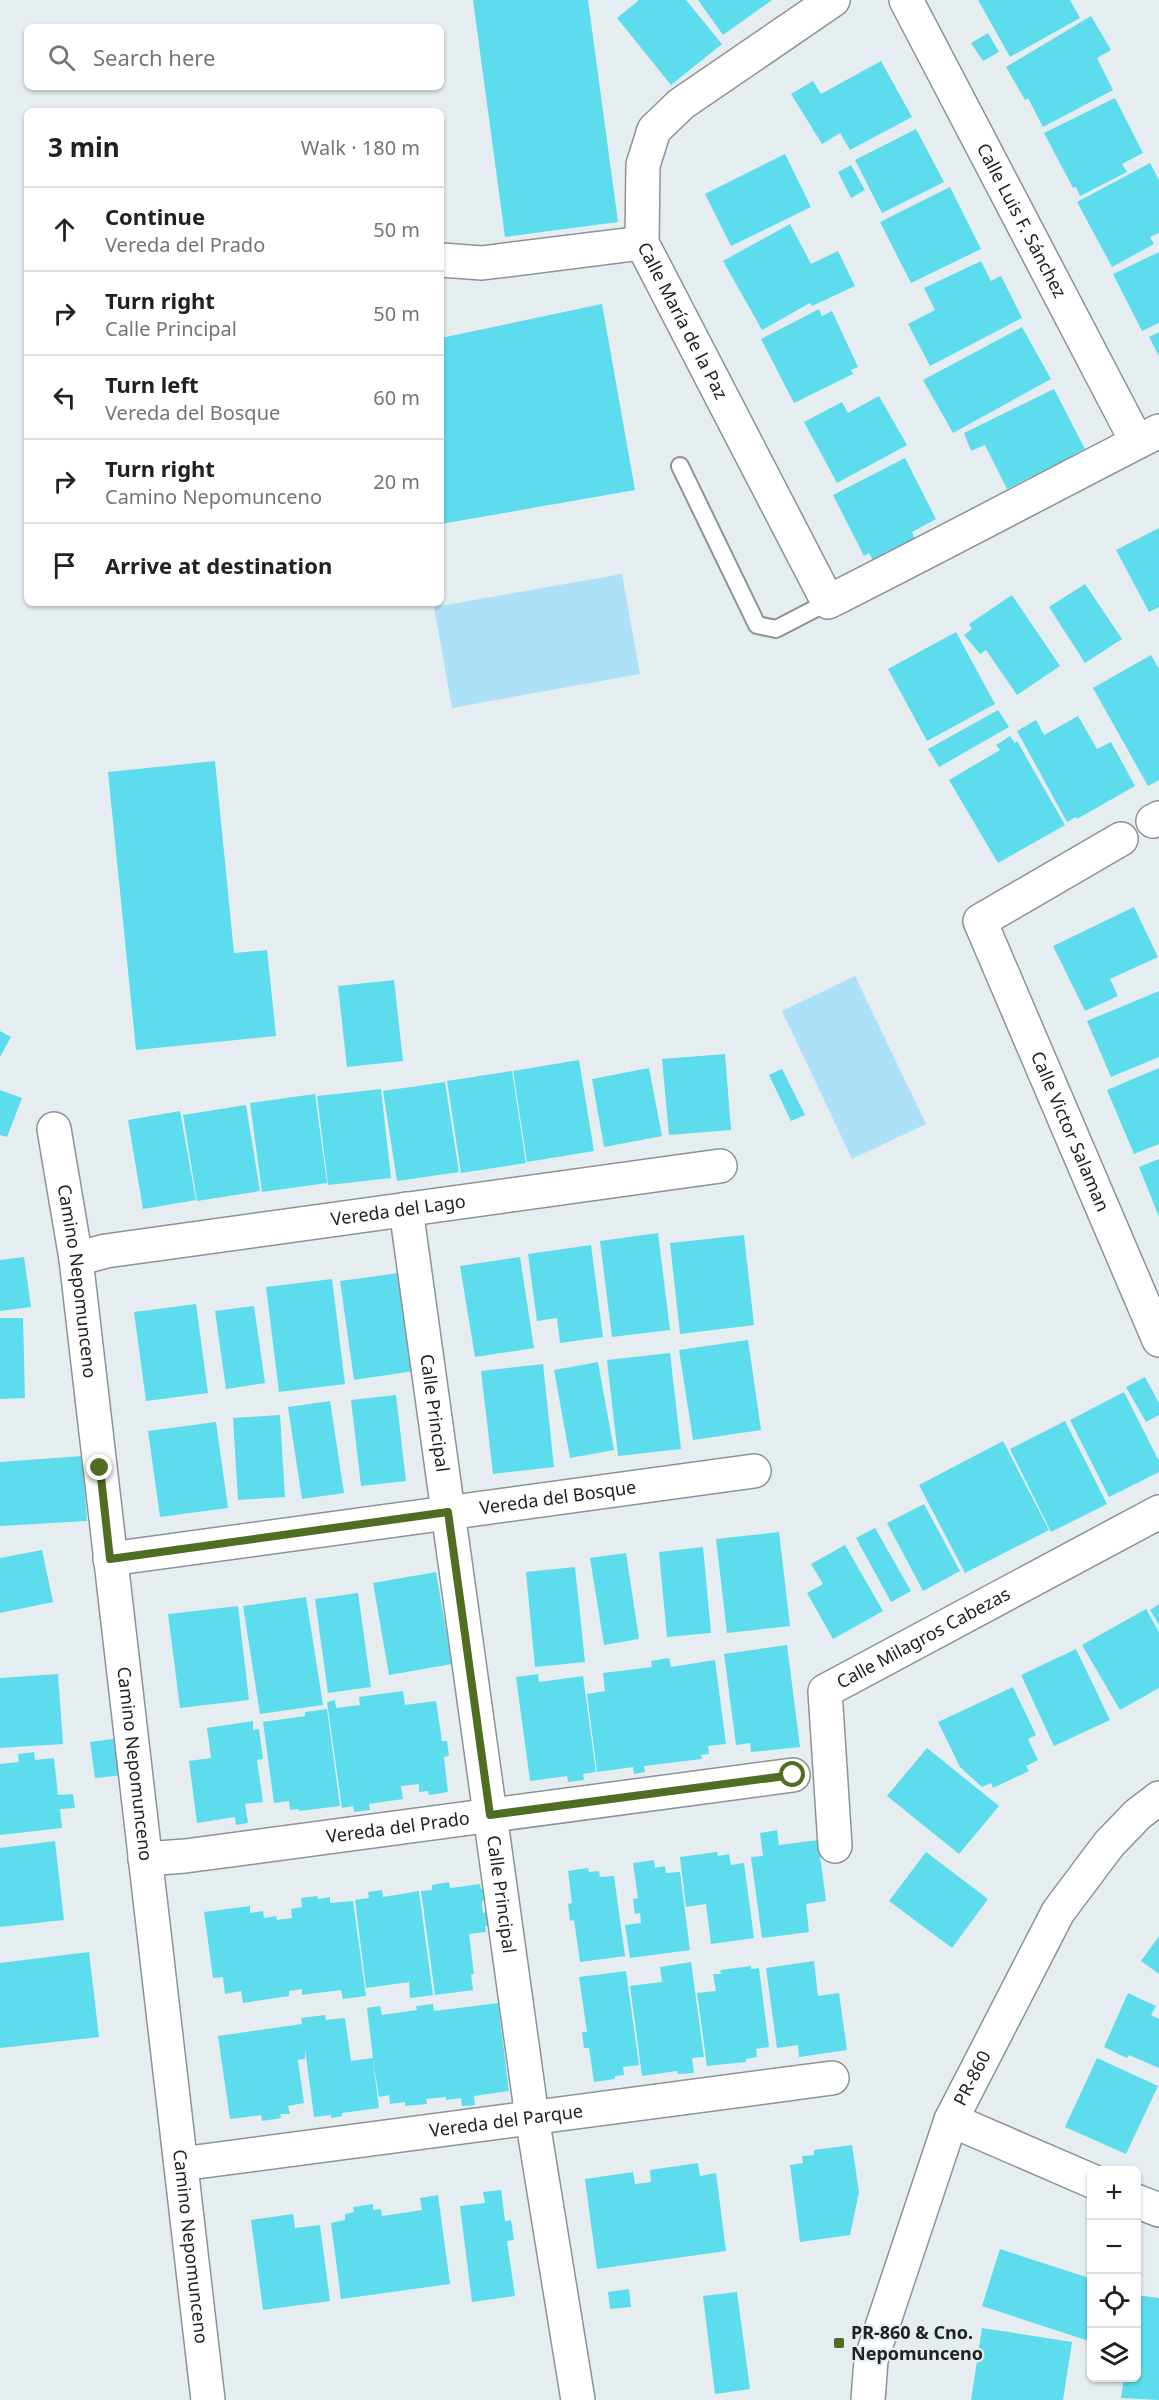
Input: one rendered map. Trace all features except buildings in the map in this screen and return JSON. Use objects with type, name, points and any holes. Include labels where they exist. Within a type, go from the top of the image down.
[{"type":"street","name":"Calle María de la Paz","points":[[828,602],[642,243],[643,165],[654,130],[681,104],[832,0]]},
{"type":"street","name":"Calle Luis F. Sánchez","points":[[906,0],[1148,436]]},
{"type":"street","points":[[444,260],[482,263],[642,243]]},
{"type":"street","points":[[828,602],[966,533],[998,513],[1148,436]]},
{"type":"street","name":"Calle Victor Salaman","points":[[1121,839],[980,921],[1159,1340]]},
{"type":"street","name":"Camino Nepomunceno","points":[[54,1129],[76,1259],[208,2400]]},
{"type":"street","name":"Vereda del Lago","points":[[76,1259],[106,1251],[720,1166]]},
{"type":"street","name":"Calle Principal","points":[[406,1209],[532,2117],[578,2400]]},
{"type":"street","name":"Vereda del Bosque","points":[[110,1559],[754,1471]]},
{"type":"street","name":"Calle Milagros Cabezas","points":[[835,1846],[825,1691],[1159,1512]]},
{"type":"street","name":"Vereda del Prado","points":[[145,1859],[185,1856],[793,1775]]},
{"type":"street","name":"PR-860","points":[[868,2400],[872,2360],[951,2120],[1058,1912],[1109,1844],[1138,1814],[1159,1798]]},
{"type":"street","name":"Vereda del Parque","points":[[181,2164],[832,2078]]},
{"type":"street","points":[[951,2120],[1087,2179]]},
{"type":"street","points":[[1141,2203],[1159,2210]]},
{"type":"lane","points":[[680,466],[757,625],[776,629],[828,602]]},
{"type":"shaded area","points":[[622,574],[640,674],[452,708],[434,607]]},
{"type":"shaded area","points":[[855,976],[926,1124],[852,1159],[782,1011]]},
{"type":"place","name":"PR-860 & Cno. Nepomunceno","points":[[839,2343]]},
{"type":"route","points":[[100,1468],[110,1559],[448,1512],[490,1815],[793,1775]]}]
